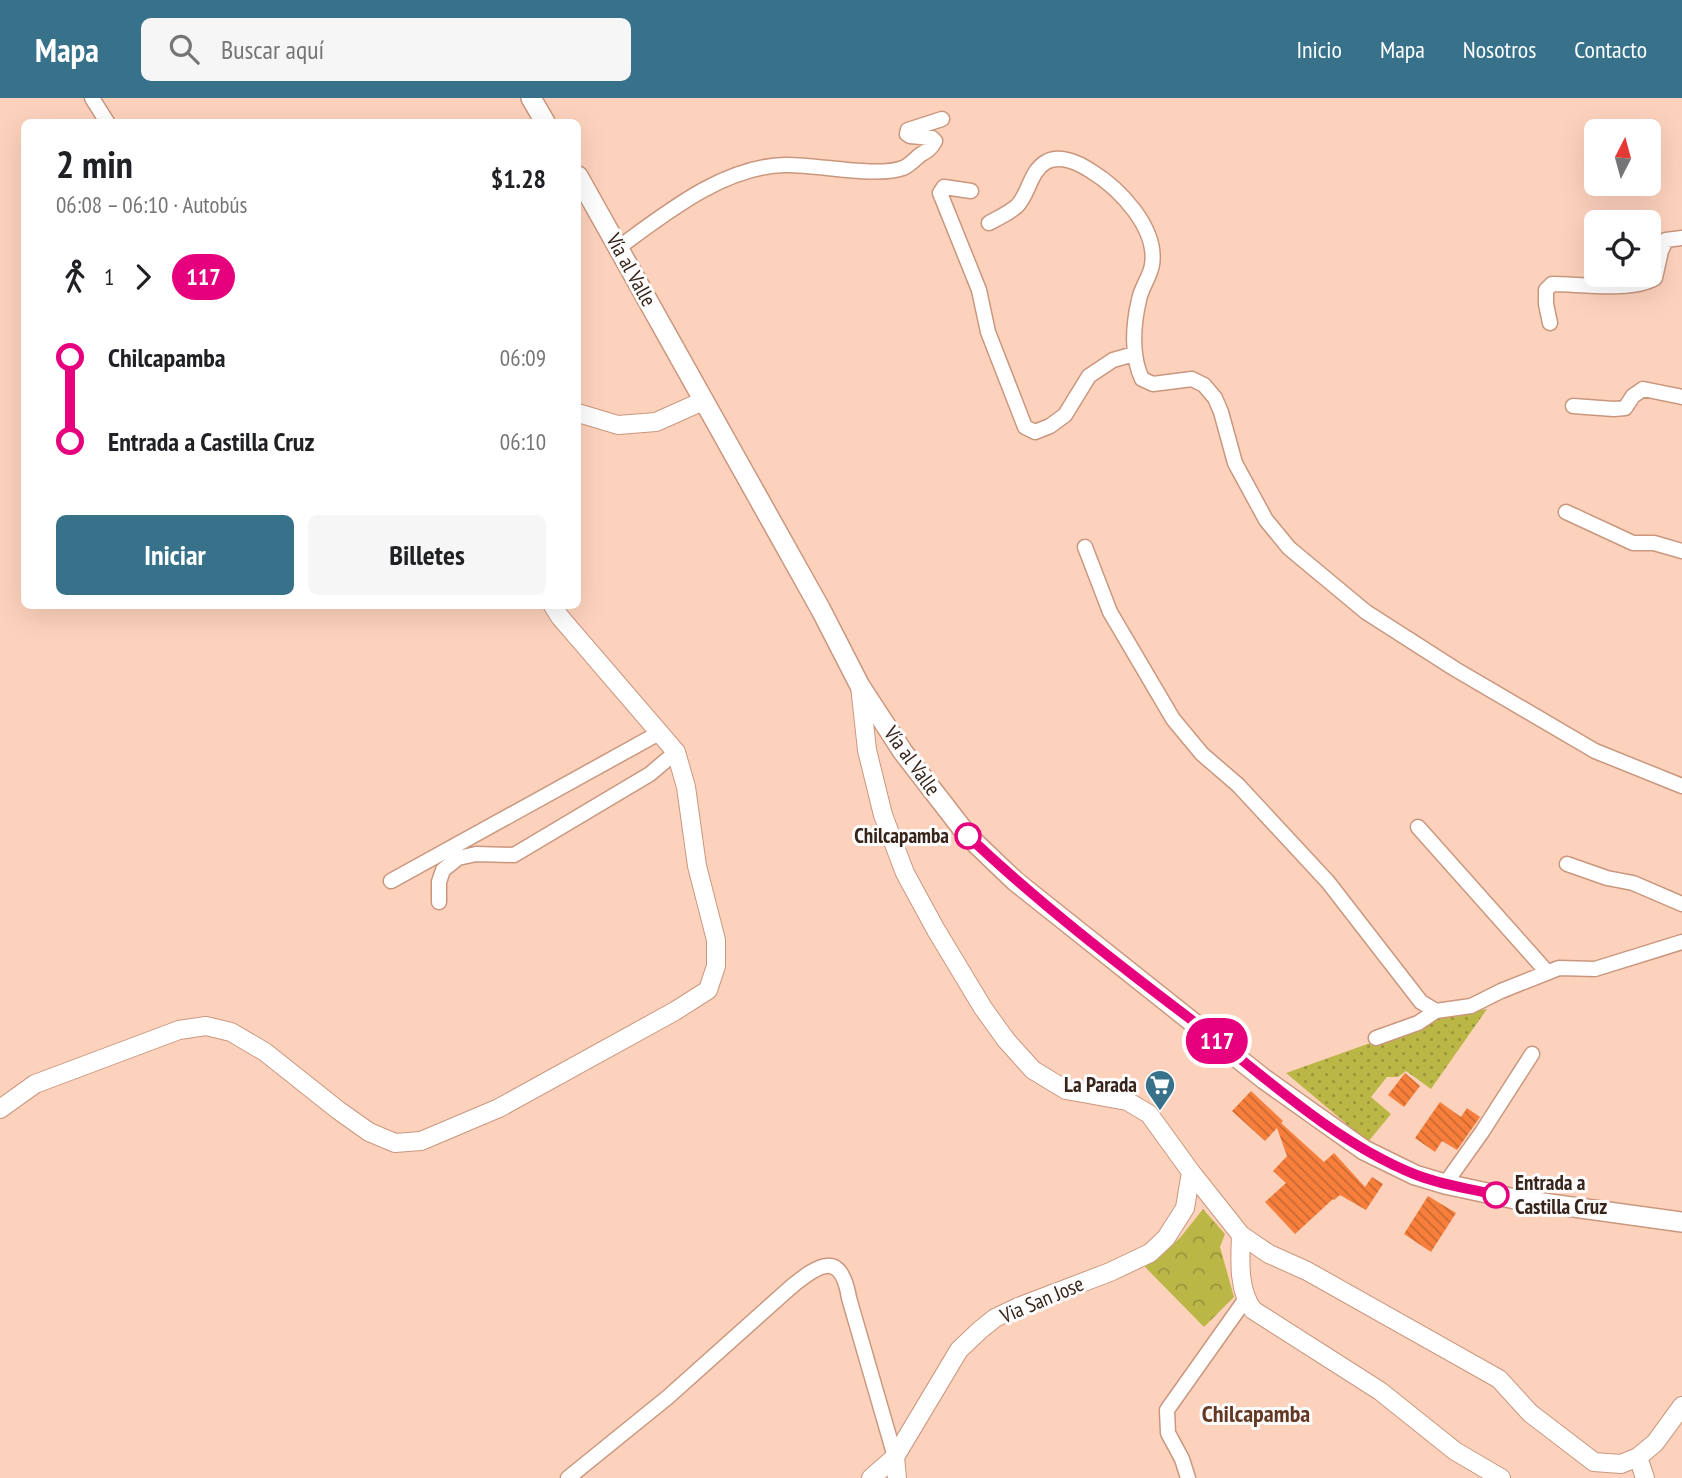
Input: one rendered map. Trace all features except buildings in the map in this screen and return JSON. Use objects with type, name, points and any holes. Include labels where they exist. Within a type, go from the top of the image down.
[{"type":"main road","points":[[531,98],[543,119]]},
{"type":"main road","name":"Vía al Valle","points":[[581,181],[815,598],[860,686],[903,752],[968,836],[1016,881],[1264,1079],[1364,1150],[1415,1175],[1445,1184],[1515,1199],[1682,1222]]},
{"type":"street","points":[[92,98],[105,119]]},
{"type":"street","points":[[618,248],[666,213],[733,174],[760,167],[785,165],[881,171],[905,168],[933,147],[935,141],[932,138],[910,136],[907,134],[908,130],[942,119]]},
{"type":"street","points":[[989,223],[1017,205],[1035,172],[1045,162],[1058,159],[1079,163],[1112,186],[1127,200],[1143,225],[1150,245],[1152,265],[1139,300],[1136,367],[1142,379],[1153,384],[1192,379],[1204,385],[1222,412],[1235,463],[1266,520],[1289,548],[1366,612],[1455,669],[1584,746],[1627,766],[1682,786]]},
{"type":"street","points":[[971,191],[944,187],[940,193],[979,290],[988,332],[1025,428],[1035,432],[1050,426],[1065,415],[1089,376],[1113,360],[1135,354]]},
{"type":"street","points":[[1550,323],[1546,290],[1552,284],[1646,283],[1655,278],[1666,240],[1682,238]]},
{"type":"street","points":[[1573,406],[1625,408],[1633,396],[1643,389],[1682,397]]},
{"type":"street","points":[[581,414],[618,425],[656,422],[703,401]]},
{"type":"street","points":[[1566,512],[1633,544],[1654,544],[1682,551]]},
{"type":"street","points":[[1085,547],[1110,612],[1173,719],[1202,754],[1238,785],[1328,882],[1421,1003],[1436,1011]]},
{"type":"street","points":[[0,1109],[35,1084],[179,1030],[206,1026],[231,1032],[265,1052],[369,1132],[395,1143],[421,1141],[499,1108],[708,990],[716,966],[716,940],[696,866],[686,787],[676,752],[555,609]]},
{"type":"street","points":[[860,686],[867,750],[883,815],[905,873],[984,1008],[1022,1059],[1066,1090],[1127,1101],[1149,1114],[1241,1235],[1269,1254],[1307,1271],[1499,1379],[1531,1413],[1594,1462],[1621,1464],[1638,1457],[1656,1443],[1682,1406]]},
{"type":"street","points":[[391,881],[659,733]]},
{"type":"street","points":[[439,902],[439,882],[443,870],[458,858],[476,854],[514,855],[650,774],[676,752]]},
{"type":"street","points":[[1418,827],[1547,972]]},
{"type":"street","points":[[1567,864],[1606,878],[1633,883],[1682,904]]},
{"type":"street","points":[[1376,1038],[1418,1023],[1436,1011],[1471,1006],[1559,968],[1595,969],[1682,942]]},
{"type":"street","points":[[1445,1184],[1532,1054]]},
{"type":"street","name":"Via San Jose","points":[[872,1478],[895,1457],[959,1350],[979,1330],[995,1318],[1018,1307],[1110,1272],[1150,1253],[1166,1238],[1185,1208],[1191,1172]]},
{"type":"street","points":[[1241,1235],[1240,1254],[1245,1300],[1254,1310],[1380,1391],[1455,1451],[1501,1478]]},
{"type":"street","points":[[568,1478],[668,1397],[791,1287],[812,1270],[822,1266],[839,1271],[846,1280],[895,1457],[897,1478]]},
{"type":"street","points":[[1188,1478],[1182,1459],[1168,1433],[1167,1410],[1245,1300]]},
{"type":"street","points":[[1638,1457],[1645,1478]]},
{"type":"green space","points":[[1487,1009],[1431,1089],[1406,1071],[1398,1077],[1387,1077],[1371,1097],[1391,1114],[1368,1142],[1286,1073],[1443,1017]]},
{"type":"green space","points":[[1203,1209],[1225,1234],[1220,1247],[1234,1297],[1204,1327],[1145,1267],[1180,1238]]},
{"type":"bus line","name":"117","points":[[968,836],[1016,881],[1104,953],[1264,1079],[1364,1150],[1415,1175],[1496,1195]]},
{"type":"place","name":"Chilcapamba","points":[[968,836]]},
{"type":"place","name":"La Parada","points":[[1160,1112]]},
{"type":"place","name":"Entrada a Castilla Cruz","points":[[1496,1195]]},
{"type":"district","name":"Chilcapamba","points":[[1256,1414]]}]
